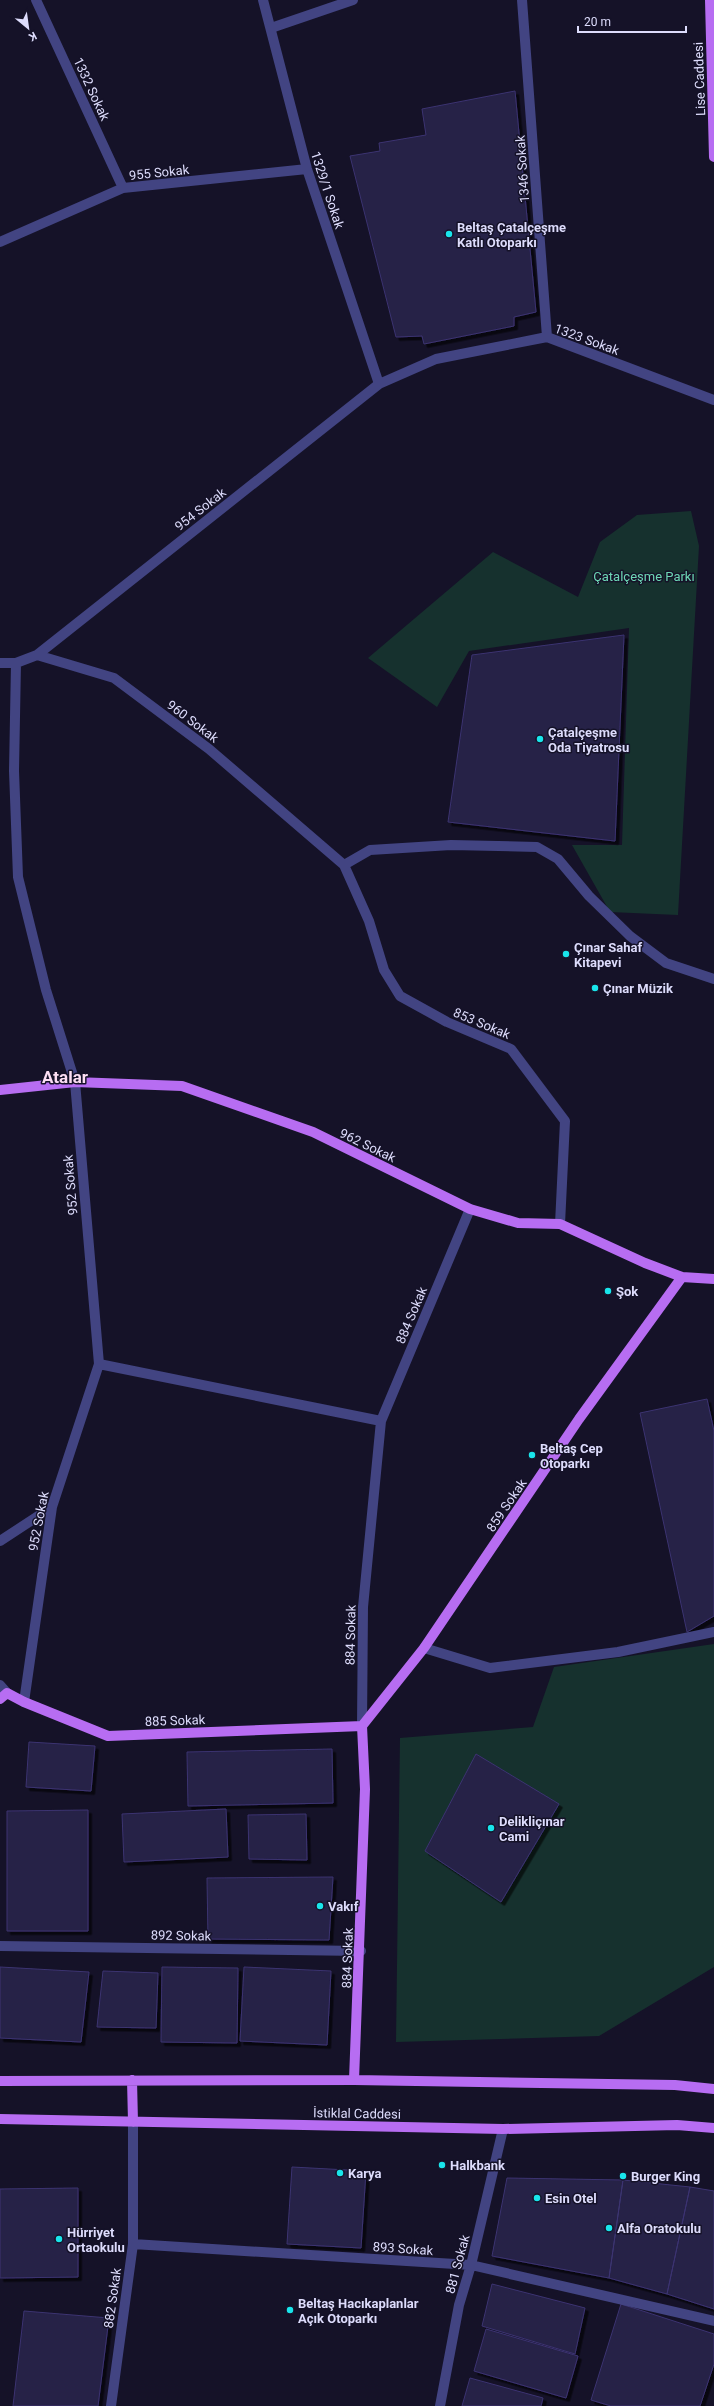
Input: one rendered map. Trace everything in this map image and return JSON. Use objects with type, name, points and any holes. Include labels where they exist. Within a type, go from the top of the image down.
[{"type":"main road","name":"Lise Caddesi","points":[[710,0],[714,157]]},
{"type":"main road","name":"962 Sokak","points":[[0,1090],[75,1082],[182,1086],[313,1132],[470,1209],[518,1223],[560,1224],[645,1263],[682,1277],[714,1279]]},
{"type":"main road","name":"859 Sokak","points":[[362,1726],[424,1648],[579,1419],[682,1277]]},
{"type":"main road","name":"885 Sokak","points":[[4,1696],[24,1702],[108,1736],[362,1726]]},
{"type":"main road","name":"884 Sokak","points":[[354,2080],[361,1951],[365,1789],[362,1726]]},
{"type":"main road","points":[[132,2080],[133,2122]]},
{"type":"main road","points":[[0,2081],[354,2080],[667,2085],[714,2089]]},
{"type":"main road","name":"İstiklal Caddesi","points":[[0,2119],[503,2129],[676,2125],[714,2128]]},
{"type":"street","name":"1332 Sokak","points":[[36,0],[123,188]]},
{"type":"street","name":"1329/1 Sokak","points":[[263,0],[307,169],[379,384]]},
{"type":"street","points":[[271,28],[353,0]]},
{"type":"street","name":"1346 Sokak","points":[[522,0],[547,337]]},
{"type":"street","name":"955 Sokak","points":[[0,242],[123,188],[307,169]]},
{"type":"street","name":"1323 Sokak","points":[[379,384],[436,359],[547,337],[714,400]]},
{"type":"street","name":"954 Sokak","points":[[37,655],[379,384]]},
{"type":"street","points":[[0,663],[16,663],[37,655]]},
{"type":"street","name":"960 Sokak","points":[[37,655],[114,678],[209,749],[344,865]]},
{"type":"street","name":"952 Sokak","points":[[16,663],[14,771],[18,877],[46,990],[75,1082],[99,1364],[52,1507],[24,1702]]},
{"type":"street","points":[[344,865],[370,850],[451,845],[537,847],[558,859],[594,901],[630,936],[666,963],[714,979]]},
{"type":"street","name":"853 Sokak","points":[[344,865],[369,921],[384,970],[400,996],[447,1022],[512,1049],[565,1121],[560,1224]]},
{"type":"street","name":"884 Sokak","points":[[362,1726],[363,1607],[381,1421],[470,1209]]},
{"type":"street","points":[[99,1364],[381,1421]]},
{"type":"street","points":[[0,1541],[52,1507]]},
{"type":"street","points":[[424,1648],[490,1668],[618,1652],[714,1632]]},
{"type":"street","points":[[0,1685],[4,1696]]},
{"type":"street","name":"892 Sokak","points":[[0,1946],[361,1951]]},
{"type":"street","name":"882 Sokak","points":[[111,2406],[133,2244],[133,2122]]},
{"type":"street","name":"881 Sokak","points":[[440,2406],[459,2305],[471,2265],[503,2129]]},
{"type":"street","name":"893 Sokak","points":[[133,2244],[471,2265],[714,2321]]},
{"type":"green space","name":"Çatalçeşme Parkı","points":[[691,511],[699,546],[678,915],[610,912],[572,845],[622,845],[629,628],[469,651],[437,707],[368,658],[493,552],[578,597],[600,542],[637,515]]},
{"type":"green space","points":[[714,1644],[714,1967],[599,2036],[396,2042],[400,1738],[533,1727],[554,1667]]},
{"type":"building","name":"Beltaş Çatalçeşme Katlı Otoparkı","points":[[515,91],[536,312],[514,317],[514,326],[424,344],[422,336],[396,337],[350,156],[380,151],[379,143],[426,135],[422,109]]},
{"type":"building","name":"Çatalçeşme Oda Tiyatrosu","points":[[624,635],[615,841],[448,822],[472,655]]},
{"type":"building","points":[[707,1399],[714,1431],[714,1616],[687,1632],[640,1413]]},
{"type":"building","points":[[29,1742],[95,1746],[91,1791],[26,1787]]},
{"type":"building","points":[[332,1749],[333,1803],[188,1806],[187,1752]]},
{"type":"building","name":"Delikliçınar Cami","points":[[476,1754],[559,1804],[501,1902],[425,1851]]},
{"type":"building","points":[[226,1809],[228,1857],[124,1862],[122,1814]]},
{"type":"building","points":[[88,1810],[88,1931],[7,1931],[7,1811]]},
{"type":"building","points":[[306,1814],[307,1860],[249,1859],[248,1815]]},
{"type":"building","points":[[333,1877],[329,1940],[208,1939],[207,1878]]},
{"type":"building","points":[[0,1967],[89,1972],[81,2042],[0,2038]]},
{"type":"building","points":[[162,1967],[238,1968],[237,2043],[161,2042]]},
{"type":"building","points":[[244,1967],[331,1971],[327,2045],[240,2041]]},
{"type":"building","points":[[103,1971],[158,1973],[156,2028],[97,2027]]},
{"type":"building","points":[[292,2167],[366,2171],[361,2248],[287,2244]]},
{"type":"building","points":[[507,2178],[623,2180],[609,2278],[492,2256]]},
{"type":"building","points":[[623,2180],[690,2187],[667,2294],[609,2278]]},
{"type":"building","points":[[690,2187],[714,2191],[714,2309],[667,2294]]},
{"type":"building","points":[[78,2188],[78,2277],[0,2278],[0,2189]]},
{"type":"building","points":[[492,2284],[585,2308],[575,2354],[482,2326]]},
{"type":"building","points":[[621,2304],[714,2334],[714,2364],[700,2406],[611,2406],[591,2400]]},
{"type":"building","points":[[24,2311],[109,2318],[98,2406],[13,2406]]},
{"type":"building","points":[[486,2329],[578,2356],[566,2398],[474,2371]]},
{"type":"building","points":[[470,2378],[543,2398],[541,2406],[462,2406]]},
{"type":"place","name":"Beltaş Çatalçeşme Katlı Otoparkı","points":[[449,234]]},
{"type":"place","name":"Çatalçeşme Oda Tiyatrosu","points":[[540,739]]},
{"type":"place","name":"Çınar Sahaf Kitapevi","points":[[566,954]]},
{"type":"place","name":"Çınar Müzik","points":[[595,988]]},
{"type":"place","name":"Şok","points":[[608,1291]]},
{"type":"place","name":"Beltaş Cep Otoparkı","points":[[532,1455]]},
{"type":"place","name":"Delikliçınar Cami","points":[[491,1828]]},
{"type":"place","name":"Vakıf","points":[[320,1906]]},
{"type":"place","name":"Halkbank","points":[[442,2165]]},
{"type":"place","name":"Karya","points":[[340,2173]]},
{"type":"place","name":"Burger King","points":[[623,2176]]},
{"type":"place","name":"Esin Otel","points":[[537,2198]]},
{"type":"place","name":"Alfa Oratokulu","points":[[609,2228]]},
{"type":"place","name":"Hürriyet Ortaokulu","points":[[59,2239]]},
{"type":"place","name":"Beltaş Hacıkaplanlar Açık Otoparkı","points":[[290,2310]]},
{"type":"district","name":"Atalar","points":[[65,1077]]}]
